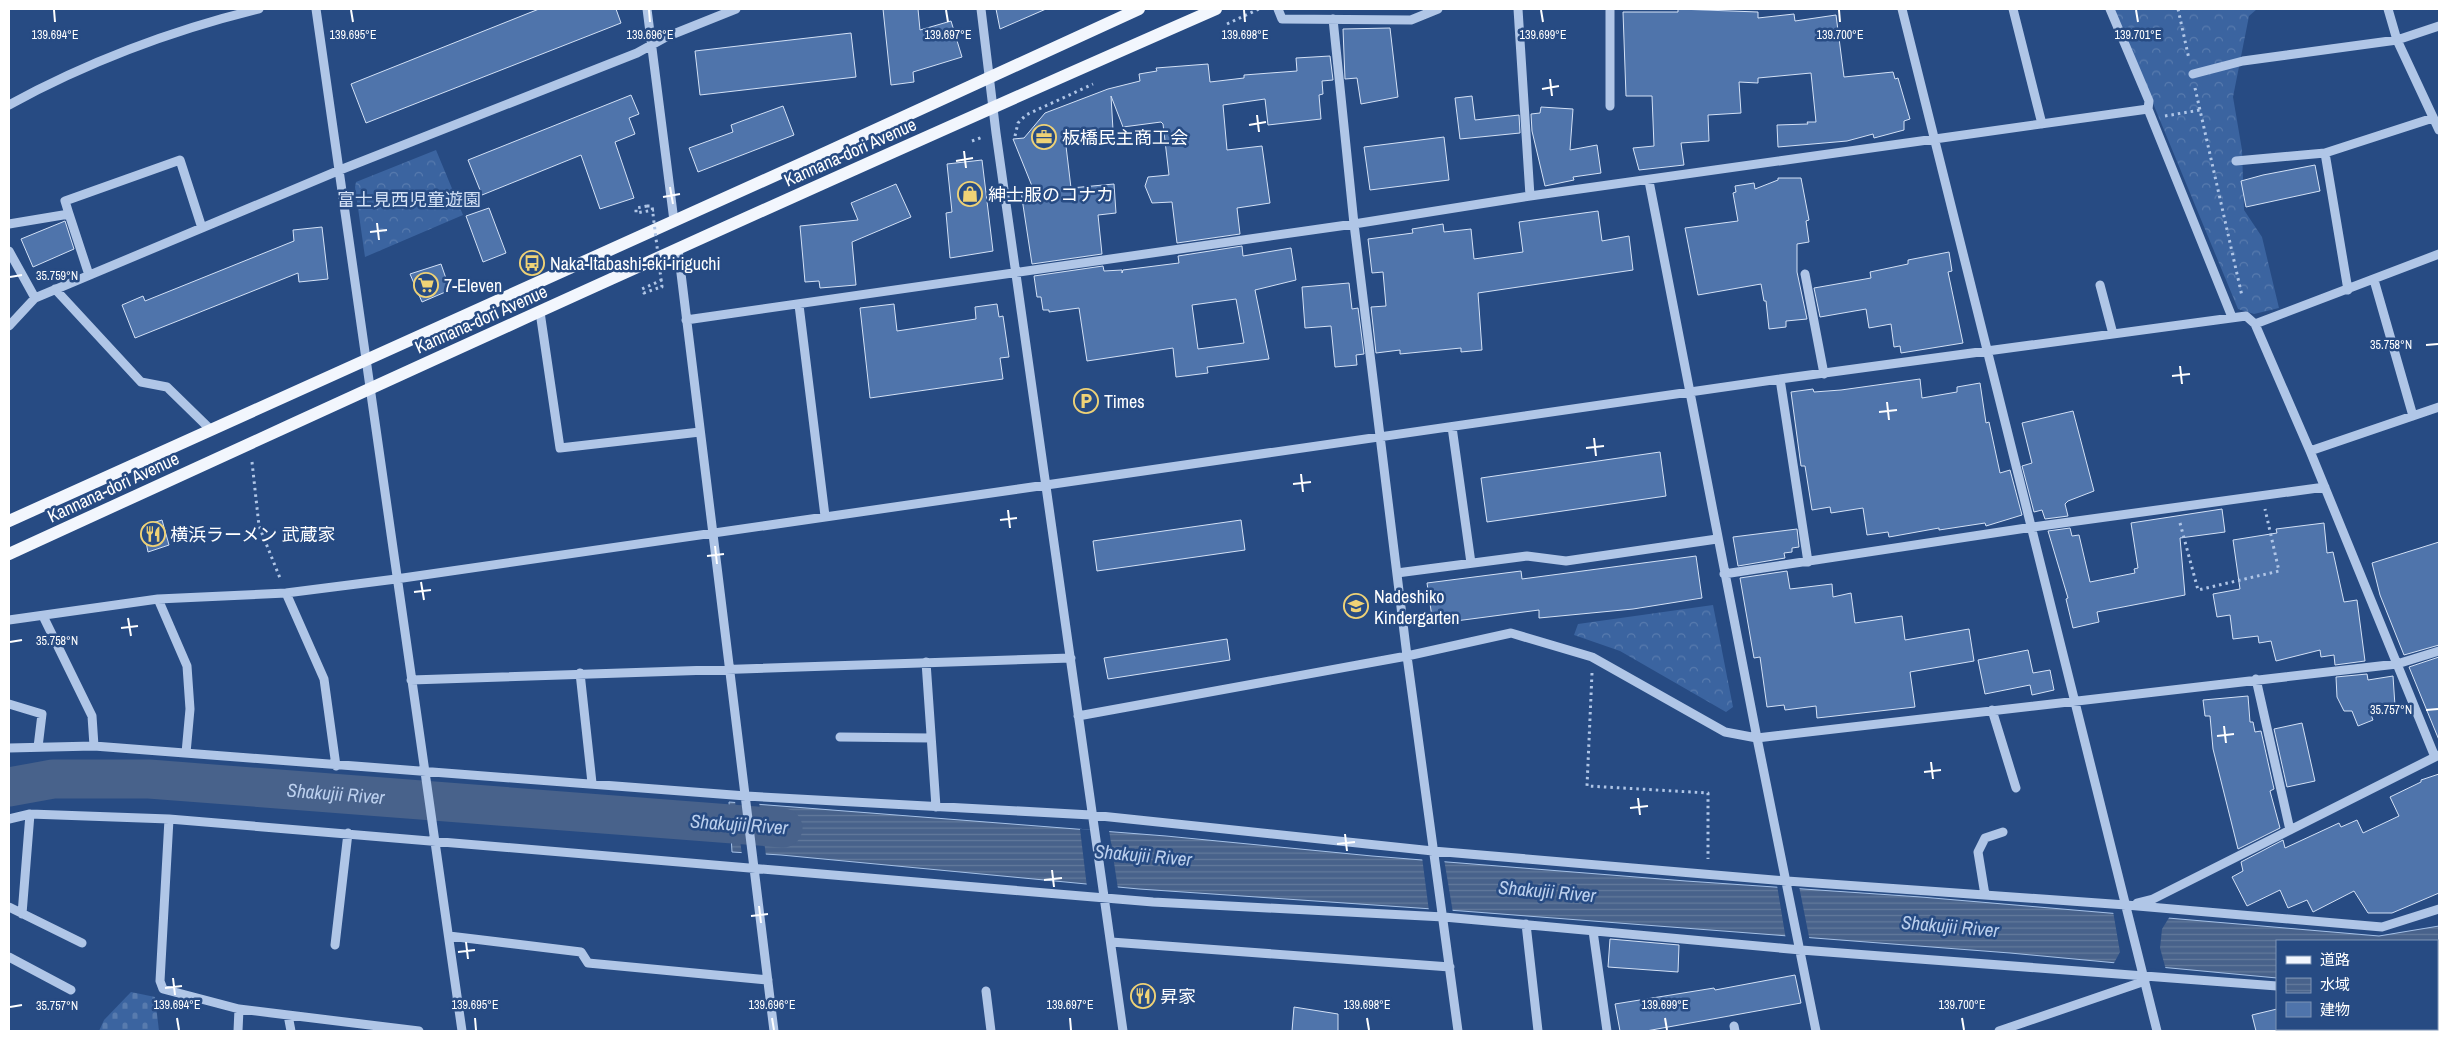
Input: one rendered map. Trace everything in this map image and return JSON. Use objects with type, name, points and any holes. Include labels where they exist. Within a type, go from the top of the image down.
[{"type":"main road","name":"Kannana-dori Avenue","points":[[9,521],[1139,9]]},
{"type":"main road","name":"Kannana-dori Avenue","points":[[9,554],[370,388],[993,107],[1216,9]]},
{"type":"street","points":[[9,105],[105,60],[184,31],[259,9]]},
{"type":"street","points":[[316,9],[462,1031]]},
{"type":"street","points":[[646,9],[674,221]]},
{"type":"street","points":[[9,326],[36,298],[55,289],[340,170],[652,45],[666,37],[736,9]]},
{"type":"street","points":[[981,9],[1091,815],[1105,897],[1123,1031]]},
{"type":"street","points":[[1278,9],[1282,19],[1411,20],[1438,9]]},
{"type":"street","points":[[1518,9],[1530,196]]},
{"type":"street","points":[[1610,9],[1610,106]]},
{"type":"street","points":[[1902,9],[1936,139],[1987,352],[2033,527],[2157,1031]]},
{"type":"street","points":[[2013,9],[2042,124]]},
{"type":"street","points":[[2110,9],[2149,101],[2150,113],[2232,317]]},
{"type":"street","points":[[2388,9],[2397,40],[2439,130]]},
{"type":"street","points":[[1333,19],[1354,224],[1396,573],[1458,1031]]},
{"type":"street","points":[[2193,74],[2244,61],[2397,40],[2439,26]]},
{"type":"street","points":[[686,320],[1354,224],[1530,196],[1649,181],[2042,124],[2150,113]]},
{"type":"street","points":[[2236,161],[2325,153],[2433,118]]},
{"type":"street","points":[[2325,153],[2348,290]]},
{"type":"street","points":[[89,275],[65,200],[180,160],[202,228]]},
{"type":"street","points":[[1649,181],[1724,574],[1816,1031]]},
{"type":"street","points":[[9,224],[70,214]]},
{"type":"street","points":[[678,249],[774,1031]]},
{"type":"street","points":[[9,250],[36,298]]},
{"type":"street","points":[[2255,324],[2439,254]]},
{"type":"street","points":[[1805,274],[1824,374]]},
{"type":"street","points":[[2374,280],[2413,416]]},
{"type":"street","points":[[2100,285],[2113,334]]},
{"type":"street","points":[[55,289],[141,382],[167,387],[210,429]]},
{"type":"street","points":[[799,305],[824,516]]},
{"type":"street","points":[[540,312],[560,448],[700,432]]},
{"type":"street","points":[[9,620],[158,599],[286,592],[396,578],[712,531],[1380,438],[1780,379],[2246,316],[2255,324],[2325,487],[2396,664],[2437,756],[2153,899],[2127,908]]},
{"type":"street","points":[[1780,379],[1808,562]]},
{"type":"street","points":[[2310,451],[2439,407]]},
{"type":"street","points":[[1452,427],[1471,564]]},
{"type":"street","points":[[1724,574],[2033,527],[2325,487]]},
{"type":"street","points":[[1396,573],[1526,556],[1566,561],[1718,539]]},
{"type":"street","points":[[286,592],[324,679],[336,766]]},
{"type":"street","points":[[158,599],[187,666],[190,709],[186,753]]},
{"type":"street","points":[[43,616],[92,716],[94,746]]},
{"type":"street","points":[[1078,716],[1407,656],[1511,633],[1592,657],[1725,732],[1757,738],[2396,664],[2439,651]]},
{"type":"street","points":[[411,680],[1071,658]]},
{"type":"street","points":[[926,662],[936,807]]},
{"type":"street","points":[[580,673],[592,783]]},
{"type":"street","points":[[2256,680],[2290,830]]},
{"type":"street","points":[[9,704],[42,714],[38,747]]},
{"type":"street","points":[[1992,710],[2016,788]]},
{"type":"street","points":[[840,737],[931,738]]},
{"type":"street","points":[[9,748],[94,746],[425,773],[592,783],[746,798],[1091,815],[1433,851],[1787,881],[2382,927],[2439,909]]},
{"type":"street","points":[[22,914],[30,814]]},
{"type":"street","points":[[9,819],[30,814],[169,819],[434,838],[1153,902],[1444,917],[1801,950],[2276,986]]},
{"type":"street","points":[[169,819],[160,981],[163,989],[239,1009],[419,1031]]},
{"type":"street","points":[[1985,895],[1978,852],[1984,838],[2003,832]]},
{"type":"street","points":[[335,945],[348,833]]},
{"type":"street","points":[[9,906],[82,943]]},
{"type":"street","points":[[1526,924],[1538,1031]]},
{"type":"street","points":[[1593,930],[1607,1031]]},
{"type":"street","points":[[449,936],[580,952],[588,963],[768,980]]},
{"type":"street","points":[[1111,942],[1450,968]]},
{"type":"street","points":[[9,957],[71,990]]},
{"type":"street","points":[[1999,1031],[2144,976]]},
{"type":"street","points":[[986,991],[991,1031]]},
{"type":"street","points":[[238,1031],[239,1009]]},
{"type":"street","points":[[288,1015],[292,1031]]},
{"type":"path","points":[[1224,25],[1259,9]]},
{"type":"path","points":[[2178,9],[2246,316]]},
{"type":"path","points":[[1015,136],[1018,126],[1026,115],[1100,81]]},
{"type":"path","points":[[2150,113],[2200,110]]},
{"type":"path","points":[[1013,127],[1018,126]]},
{"type":"path","points":[[972,141],[984,136]]},
{"type":"path","points":[[649,211],[636,213],[636,208],[652,206],[662,287],[644,293],[642,288],[664,279]]},
{"type":"path","points":[[250,444],[259,526],[286,592]]},
{"type":"path","points":[[2175,508],[2198,590],[2279,571],[2262,496]]},
{"type":"path","points":[[1592,657],[1587,786],[1708,793],[1708,874]]},
{"type":"green space","points":[[2114,9],[2257,9],[2249,16],[2233,97],[2242,150],[2244,210],[2262,237],[2279,308],[2254,314],[2238,309]]},
{"type":"green space","name":"富士見西児童遊園","points":[[436,150],[463,215],[365,257],[355,187],[356,182]]},
{"type":"green space","points":[[1713,605],[1733,707],[1726,712],[1620,651],[1574,635],[1578,624]]},
{"type":"green space","points":[[131,992],[155,997],[159,1031],[99,1031],[104,1020]]},
{"type":"water","points":[[729,802],[1166,836],[1372,856],[1686,881],[1921,897],[2379,936],[2439,926],[2439,975],[2438,940],[2276,940],[2276,978],[2010,953],[1462,911],[1139,889],[732,852]]},
{"type":"pier","points":[[735,801],[759,802],[766,856],[742,855]]},
{"type":"pier","points":[[1080,829],[1109,830],[1118,889],[1087,887]]},
{"type":"pier","points":[[1422,857],[1444,859],[1453,913],[1429,911]]},
{"type":"pier","points":[[1777,885],[1799,886],[1810,942],[1786,940]]},
{"type":"pier","points":[[2113,911],[2170,916],[2162,929],[2160,948],[2166,970],[2113,965],[2120,952]]},
{"type":"building","points":[[539,9],[616,9],[621,23],[366,123],[351,84]]},
{"type":"building","points":[[883,9],[918,9],[920,30],[951,21],[962,57],[913,72],[914,82],[891,85]]},
{"type":"building","points":[[996,9],[1046,9],[1000,29]]},
{"type":"building","points":[[1678,9],[1758,12],[1758,18],[1794,14],[1795,21],[1836,15],[1844,77],[1893,72],[1895,79],[1898,78],[1910,119],[1904,121],[1904,130],[1874,138],[1873,134],[1847,141],[1778,147],[1777,125],[1816,122],[1811,73],[1758,78],[1758,83],[1739,82],[1741,113],[1708,115],[1709,141],[1681,143],[1684,165],[1639,170],[1633,148],[1654,146],[1652,96],[1626,96],[1623,12],[1678,12]]},
{"type":"building","points":[[1390,28],[1398,97],[1361,104],[1357,78],[1345,79],[1343,29]]},
{"type":"building","points":[[851,33],[856,77],[700,95],[695,51]]},
{"type":"building","points":[[1330,56],[1333,80],[1322,81],[1323,94],[1319,95],[1321,119],[1268,125],[1265,99],[1223,105],[1227,150],[1262,146],[1270,203],[1237,208],[1240,234],[1177,243],[1172,202],[1152,203],[1145,186],[1148,177],[1169,175],[1163,124],[1161,122],[1123,127],[1111,96],[1113,130],[1098,132],[1099,141],[1066,146],[1071,188],[1114,184],[1116,213],[1098,215],[1102,254],[1032,264],[1021,192],[1034,191],[1013,139],[1024,138],[1045,113],[1108,89],[1140,81],[1139,74],[1157,71],[1156,68],[1208,64],[1210,82],[1244,78],[1244,75],[1297,71],[1296,58]]},
{"type":"building","points":[[631,95],[639,114],[629,118],[635,134],[615,142],[634,198],[600,209],[581,155],[482,195],[468,160]]},
{"type":"building","points":[[1472,96],[1475,120],[1519,115],[1520,133],[1460,139],[1455,98]]},
{"type":"building","points":[[783,106],[794,135],[698,172],[689,148],[733,132],[731,125]]},
{"type":"building","points":[[1541,107],[1573,109],[1570,150],[1597,145],[1601,173],[1573,177],[1574,180],[1545,186],[1532,131],[1531,114],[1540,113]]},
{"type":"building","points":[[1444,137],[1449,180],[1370,190],[1364,147]]},
{"type":"building","points":[[982,160],[993,251],[950,258],[946,213],[952,212],[947,164]]},
{"type":"building","points":[[2315,165],[2320,191],[2246,207],[2241,181]]},
{"type":"building","points":[[1778,178],[1801,178],[1809,220],[1806,221],[1809,242],[1797,244],[1797,272],[1807,319],[1786,321],[1786,327],[1769,329],[1766,301],[1764,301],[1761,284],[1698,295],[1685,228],[1738,221],[1733,193],[1736,192],[1735,186],[1754,183],[1755,189],[1778,180]]},
{"type":"building","points":[[896,184],[911,217],[852,242],[856,285],[820,288],[819,281],[805,282],[800,226],[858,220],[851,203]]},
{"type":"building","points":[[489,208],[506,253],[483,262],[466,216]]},
{"type":"building","points":[[1598,211],[1602,241],[1629,236],[1633,270],[1478,293],[1482,350],[1461,352],[1461,348],[1400,354],[1400,350],[1376,353],[1371,307],[1386,306],[1383,272],[1372,273],[1368,239],[1413,233],[1412,229],[1443,224],[1444,232],[1471,229],[1474,259],[1523,252],[1519,222]]},
{"type":"building","points":[[65,221],[74,249],[33,267],[21,239]]},
{"type":"building","points":[[322,227],[328,279],[299,282],[298,273],[135,338],[122,305],[143,296],[145,301],[294,241],[293,230]]},
{"type":"building","points":[[1242,246],[1243,256],[1291,248],[1296,280],[1255,290],[1269,359],[1207,367],[1208,373],[1176,377],[1173,348],[1087,361],[1079,308],[1049,312],[1049,310],[1043,310],[1041,297],[1037,297],[1034,276],[1103,266],[1104,271],[1122,270],[1122,273],[1123,270],[1179,263],[1178,256]],"holes":[[[1236,299],[1244,343],[1198,349],[1192,305]]]},
{"type":"building","points":[[1949,252],[1952,271],[1948,272],[1963,343],[1901,353],[1900,346],[1894,347],[1891,324],[1869,328],[1866,309],[1820,317],[1814,288],[1871,278],[1870,272],[1908,264],[1908,260]]},
{"type":"building","points":[[441,264],[450,290],[422,302],[410,274]]},
{"type":"building","points":[[1349,283],[1352,309],[1358,308],[1364,354],[1356,355],[1357,365],[1335,367],[1331,326],[1305,328],[1302,287]]},
{"type":"building","points":[[894,304],[897,331],[976,319],[975,307],[997,304],[999,317],[1003,316],[1009,357],[1000,358],[1003,379],[870,398],[860,308]]},
{"type":"building","points":[[1920,379],[1922,398],[1957,392],[1957,387],[1980,383],[1986,423],[1989,422],[2000,473],[2010,470],[2022,515],[1986,526],[1985,523],[1939,530],[1939,528],[1889,537],[1888,532],[1867,535],[1863,508],[1831,513],[1830,507],[1812,510],[1805,466],[1801,466],[1791,392],[1813,389],[1814,392],[1841,390]]},
{"type":"building","points":[[2073,411],[2094,491],[2068,501],[2065,504],[2068,516],[2045,519],[2042,510],[2034,512],[2022,466],[2032,463],[2022,423]]},
{"type":"building","points":[[1660,452],[1666,496],[1487,522],[1481,478]]},
{"type":"building","points":[[2222,509],[2225,532],[2180,538],[2185,595],[2097,612],[2099,622],[2073,628],[2066,599],[2068,598],[2048,531],[2070,528],[2072,536],[2079,535],[2090,582],[2135,573],[2134,569],[2138,568],[2131,523]]},
{"type":"building","points":[[162,520],[169,545],[148,552],[143,526]]},
{"type":"building","points":[[1241,520],[1245,550],[1097,571],[1093,541]]},
{"type":"building","points":[[2324,523],[2327,553],[2333,552],[2344,602],[2357,600],[2365,661],[2335,665],[2334,655],[2321,657],[2320,650],[2276,661],[2271,641],[2259,643],[2258,636],[2233,639],[2230,615],[2217,617],[2213,594],[2240,589],[2233,540],[2277,533],[2276,529]]},
{"type":"building","points":[[1797,529],[1799,547],[1792,548],[1792,552],[1784,553],[1785,558],[1738,566],[1733,537]]},
{"type":"building","points":[[2439,542],[2439,645],[2404,655],[2380,595],[2372,563]]},
{"type":"building","points":[[1696,556],[1702,598],[1633,609],[1539,618],[1539,610],[1433,624],[1427,583],[1521,571],[1522,579]]},
{"type":"building","points":[[1787,571],[1790,589],[1832,584],[1833,597],[1851,593],[1855,623],[1902,616],[1905,640],[1969,629],[1974,661],[1910,672],[1915,707],[1817,718],[1816,706],[1785,710],[1784,705],[1767,707],[1760,657],[1754,658],[1740,578]]},
{"type":"building","points":[[1227,639],[1230,660],[1108,679],[1104,658]]},
{"type":"building","points":[[2028,650],[2033,673],[2050,670],[2054,690],[2032,695],[2030,685],[1985,694],[1978,660]]},
{"type":"building","points":[[2439,657],[2439,740],[2409,667]]},
{"type":"building","points":[[2367,674],[2368,680],[2393,676],[2395,706],[2369,709],[2373,720],[2358,726],[2352,711],[2344,711],[2337,697],[2336,677]]},
{"type":"building","points":[[2248,696],[2250,722],[2253,722],[2255,732],[2261,731],[2274,789],[2270,791],[2280,828],[2238,849],[2213,749],[2210,716],[2205,716],[2203,700]]},
{"type":"building","points":[[2302,723],[2315,781],[2287,787],[2274,729]]},
{"type":"building","points":[[2439,774],[2439,893],[2392,913],[2368,913],[2354,891],[2313,912],[2307,900],[2288,908],[2280,890],[2247,906],[2232,877],[2243,871],[2241,862],[2283,840],[2285,848],[2339,823],[2341,827],[2357,820],[2363,833],[2399,816],[2390,797],[2421,782],[2421,780]]},
{"type":"building","points":[[1610,939],[1679,945],[1678,972],[1608,967]]},
{"type":"building","points":[[1795,975],[1801,1003],[1646,1031],[1620,1031],[1615,1004],[1714,988],[1715,990]]},
{"type":"building","points":[[1294,1007],[1338,1014],[1338,1031],[1292,1031]]},
{"type":"building","points":[[2276,1009],[2277,1031],[2256,1031],[2252,1015]]},
{"type":"waterway","name":"Shakujii River","points":[[9,787],[53,779],[149,779],[783,828]]},
{"type":"place","name":"板橋民主商工会","points":[[1044,137]]},
{"type":"place","name":"紳士服のコナカ","points":[[970,194]]},
{"type":"place","name":"Naka-Itabashi-eki-iriguchi","points":[[532,263]]},
{"type":"place","name":"7-Eleven","points":[[426,285]]},
{"type":"place","name":"Times","points":[[1086,401]]},
{"type":"place","name":"横浜ラーメン 武蔵家","points":[[153,534]]},
{"type":"place","name":"Nadeshiko Kindergarten","points":[[1356,606]]},
{"type":"place","name":"昇家","points":[[1143,996]]}]
